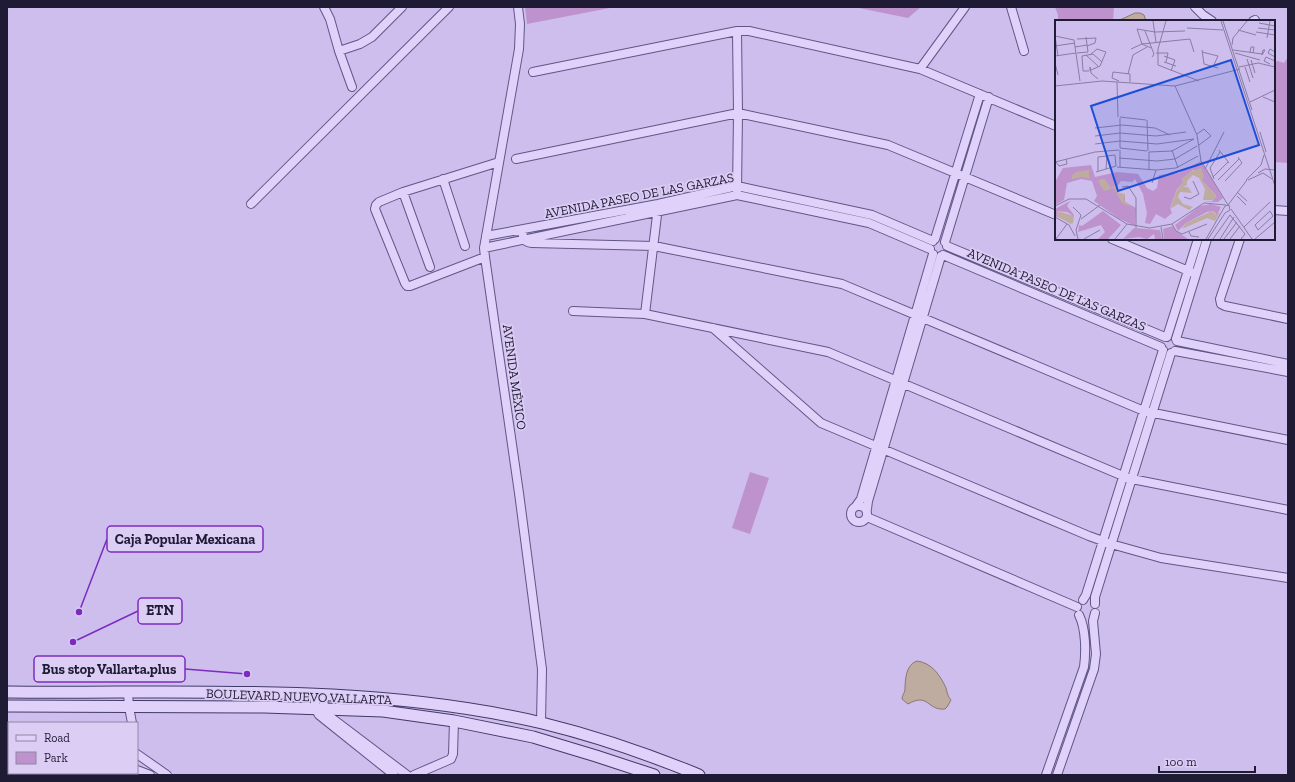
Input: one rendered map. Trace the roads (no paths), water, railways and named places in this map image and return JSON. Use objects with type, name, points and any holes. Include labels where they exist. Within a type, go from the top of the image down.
[{"type":"main road","name":"BOULEVARD NUEVO VALLARTA","points":[[7,692],[319,694],[434,704],[541,723],[625,747],[699,775]]},
{"type":"main road","name":"BOULEVARD NUEVO VALLARTA","points":[[7,706],[264,707],[383,711],[454,721],[525,736],[562,745],[654,775]]},
{"type":"street","points":[[324,7],[330,19],[339,51],[352,87]]},
{"type":"street","points":[[339,51],[360,44],[372,37],[402,7]]},
{"type":"street","points":[[251,204],[449,7]]},
{"type":"street","name":"AVENIDA MÉXICO","points":[[518,7],[520,36],[484,248],[519,493],[542,669],[541,723]]},
{"type":"street","points":[[920,69],[965,7]]},
{"type":"street","points":[[1011,7],[1024,51]]},
{"type":"street","points":[[1195,7],[1203,16],[1210,20]]},
{"type":"street","points":[[737,31],[737,196]]},
{"type":"street","points":[[533,72],[737,31],[749,31],[920,69],[1055,126]]},
{"type":"street","points":[[880,448],[860,498],[856,506],[852,508],[851,516],[853,520],[857,522],[864,521],[867,513],[868,501],[880,448],[937,253],[931,243],[934,240],[956,174],[980,94]]},
{"type":"street","points":[[937,253],[947,250],[946,244],[988,97]]},
{"type":"street","points":[[516,159],[738,113],[888,145],[1055,215]]},
{"type":"street","points":[[485,257],[407,286],[375,209],[379,202],[403,192],[499,162]]},
{"type":"street","points":[[443,179],[465,246]]},
{"type":"street","name":"AVENIDA PASEO DE LAS GARZAS","points":[[486,236],[658,204],[737,186],[872,215],[934,240],[941,239],[946,244],[1166,337],[1173,337],[1176,340]]},
{"type":"street","points":[[403,192],[430,267]]},
{"type":"street","name":"AVENIDA PASEO DE LAS GARZAS","points":[[484,248],[737,196],[869,223],[1168,350],[1288,372]]},
{"type":"street","points":[[646,314],[658,204]]},
{"type":"street","points":[[1275,210],[1288,211]]},
{"type":"street","points":[[522,230],[524,240],[532,243],[654,246],[842,284],[1148,412],[1288,440]]},
{"type":"street","points":[[549,234],[551,244]]},
{"type":"street","points":[[1114,240],[1192,272]]},
{"type":"street","points":[[1168,350],[1178,345],[1176,340],[1198,240]]},
{"type":"street","points":[[1046,775],[1084,667],[1085,654],[1083,622],[1077,611],[1077,607],[1079,602],[1083,600],[1086,595],[1124,476],[1148,412],[1168,350],[1163,340],[1166,337],[1207,240]]},
{"type":"street","points":[[1240,240],[1220,299],[1221,304],[1288,319]]},
{"type":"street","points":[[573,311],[646,314],[828,352],[1132,479],[1288,510]]},
{"type":"street","points":[[712,327],[821,424],[1111,544],[1161,558],[1288,578]]},
{"type":"street","points":[[1176,340],[1288,364]]},
{"type":"street","points":[[1058,775],[1094,669],[1096,654],[1093,621],[1096,613],[1095,597],[1132,479],[1148,412]]},
{"type":"street","points":[[856,506],[864,506],[867,513],[1077,607]]},
{"type":"street","points":[[1083,600],[1092,600],[1095,604]]},
{"type":"street","points":[[1080,615],[1084,618],[1088,618],[1096,613]]},
{"type":"street","points":[[1084,667],[1094,669]]},
{"type":"street","points":[[128,693],[132,722]]},
{"type":"street","points":[[319,694],[319,715],[394,775]]},
{"type":"street","points":[[319,708],[407,775]]},
{"type":"street","points":[[414,775],[451,759],[453,754],[454,721]]},
{"type":"street","points":[[138,755],[167,775]]},
{"type":"street","points":[[1052,756],[1063,760]]},
{"type":"street","points":[[138,770],[150,775]]},
{"type":"place","name":"Caja Popular Mexicana","points":[[79,612]]},
{"type":"place","name":"ETN","points":[[73,642]]},
{"type":"place","name":"Bus stop Vallarta.plus","points":[[247,674]]}]
